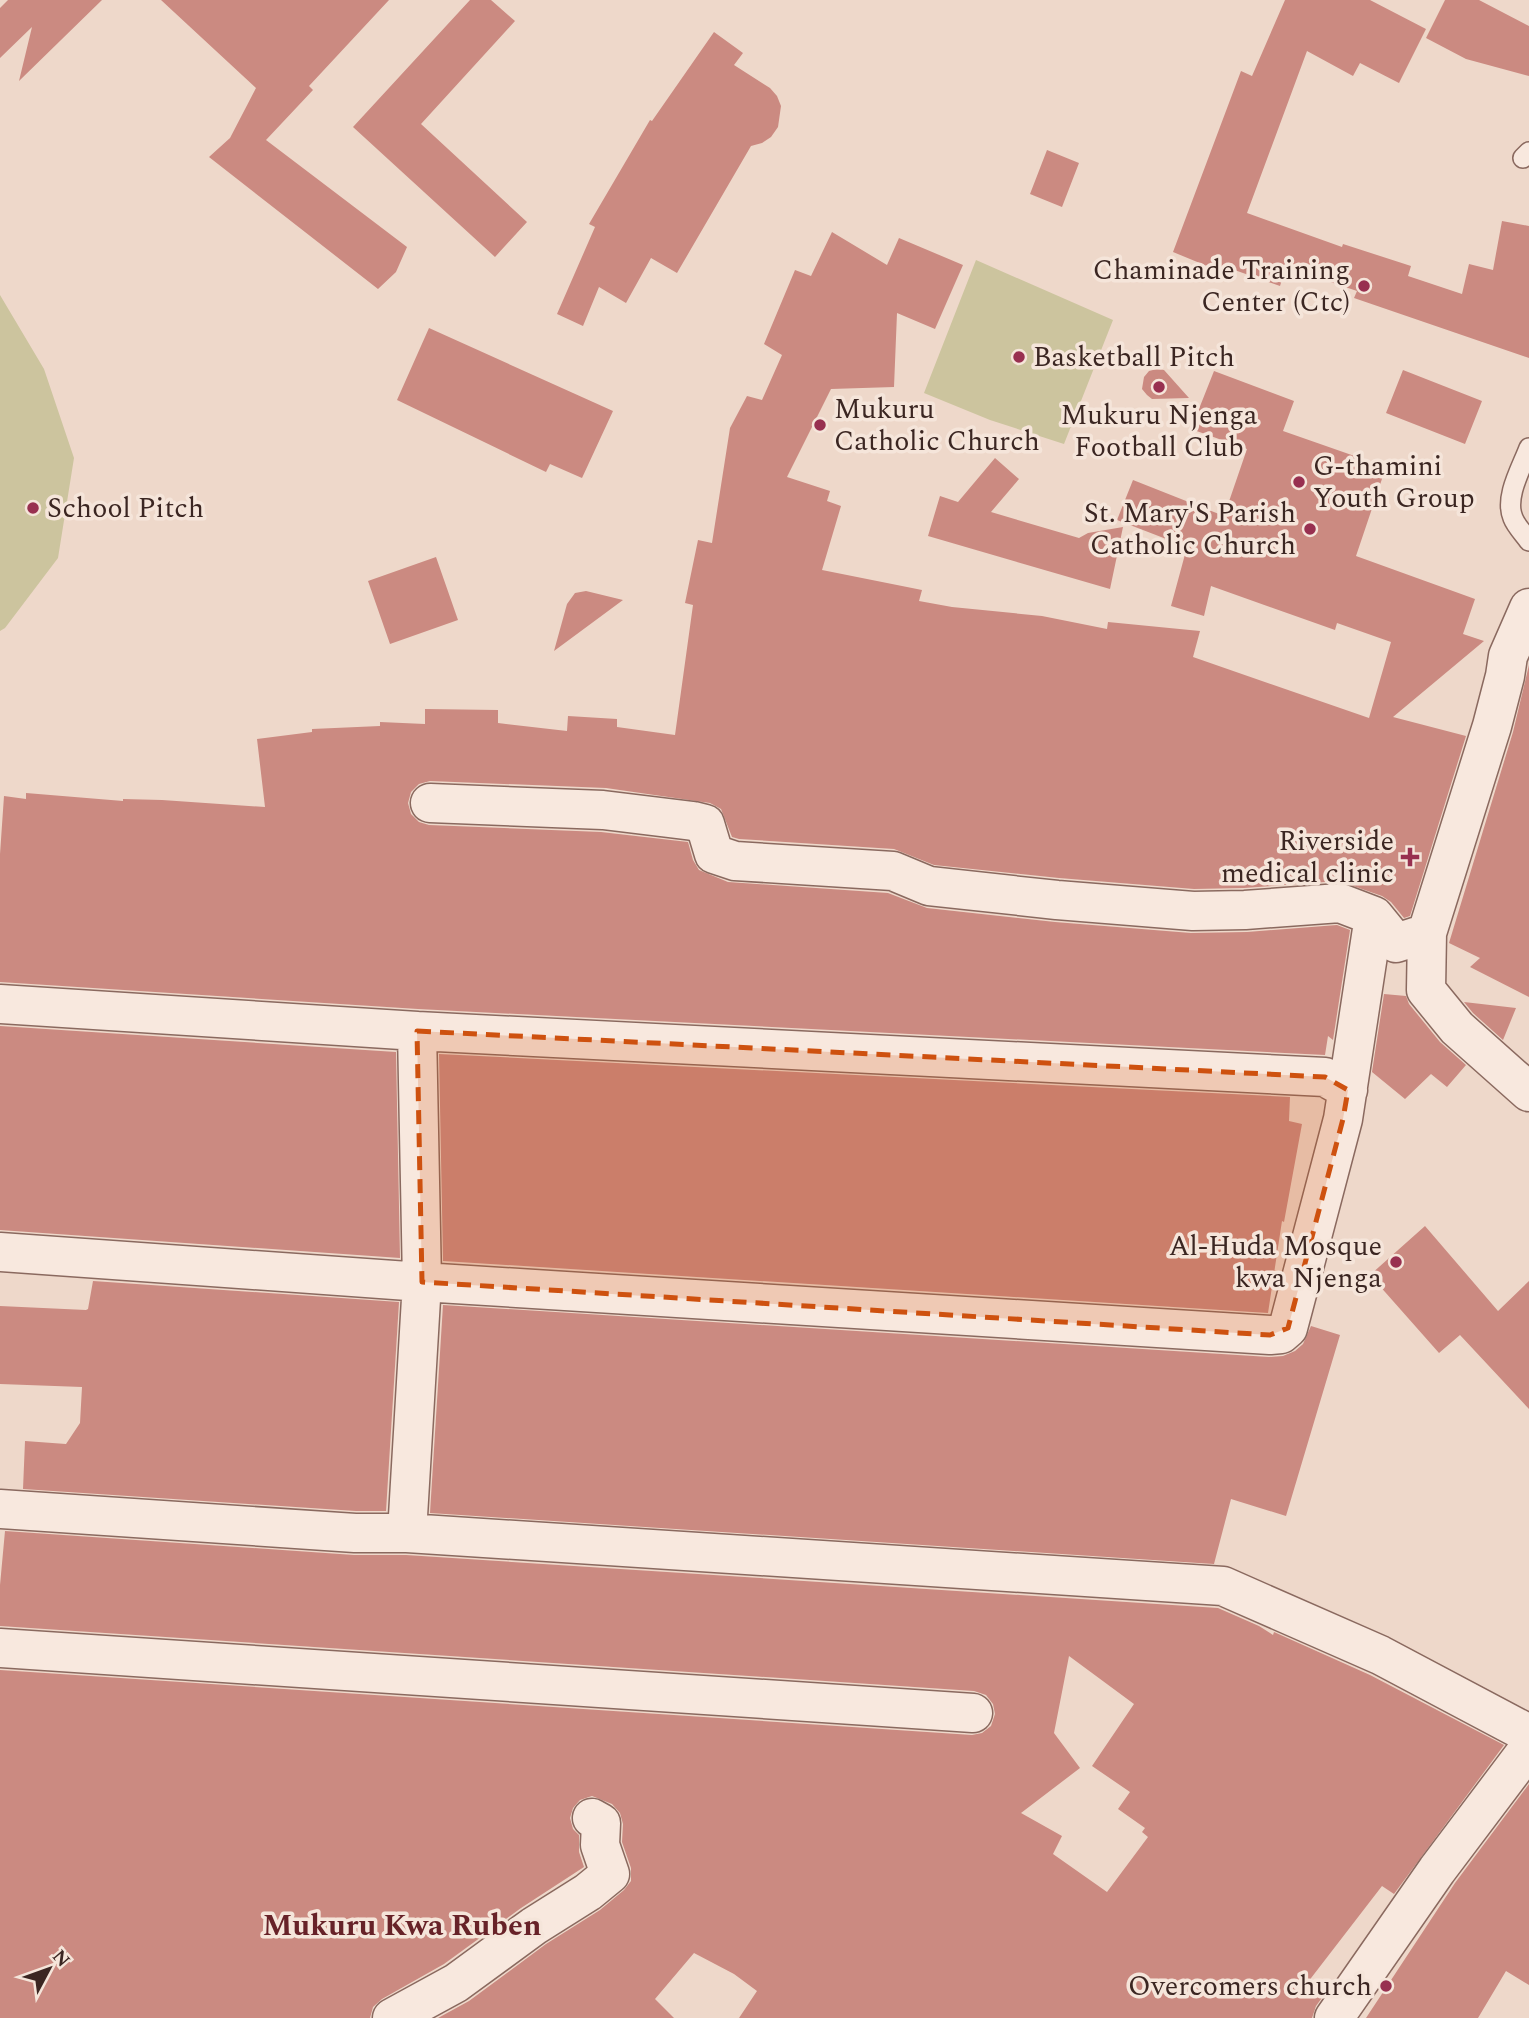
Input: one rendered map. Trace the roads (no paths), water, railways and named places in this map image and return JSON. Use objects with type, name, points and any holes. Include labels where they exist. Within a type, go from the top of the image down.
[{"type":"street","points":[[1529,608],[1508,656],[1492,726],[1427,933],[1426,990],[1457,1028],[1529,1092]]},
{"type":"street","points":[[429,803],[603,810],[693,821],[705,824],[714,854],[735,861],[893,870],[929,886],[1193,911],[1340,903],[1374,916],[1396,943],[1427,933]]},
{"type":"street","points":[[0,1252],[422,1282],[1281,1334],[1288,1328],[1343,1119],[1374,916]]},
{"type":"street","points":[[0,1004],[417,1031],[1325,1077],[1348,1090]]},
{"type":"street","points":[[407,1533],[422,1282],[417,1031]]},
{"type":"street","points":[[0,1509],[1223,1586],[1380,1655],[1529,1734]]},
{"type":"street","points":[[0,1648],[973,1713]]},
{"type":"street","points":[[1334,2018],[1437,1870],[1529,1748]]},
{"type":"street","points":[[392,2018],[456,1983],[610,1874],[600,1846],[601,1823],[592,1818]]},
{"type":"lane","points":[[1529,447],[1513,490],[1510,507],[1513,518],[1529,541]]},
{"type":"place","name":"Chaminade Training Center (Ctc)","points":[[1364,286]]},
{"type":"place","name":"Basketball Pitch","points":[[1019,357]]},
{"type":"place","name":"Mukuru Njenga Football Club","points":[[1159,387]]},
{"type":"place","name":"Mukuru Catholic Church","points":[[820,425]]},
{"type":"place","name":"G-thamini Youth Group","points":[[1299,482]]},
{"type":"place","name":"School Pitch","points":[[33,508]]},
{"type":"place","name":"St. Mary'S Parish Catholic Church","points":[[1310,529]]},
{"type":"place","name":"Riverside medical clinic","points":[[1410,857]]},
{"type":"place","name":"Al-Huda Mosque kwa Njenga","points":[[1396,1262]]},
{"type":"place","name":"Overcomers church","points":[[1386,1986]]},
{"type":"district","name":"Mukuru Kwa Ruben","points":[[402,1926]]}]
